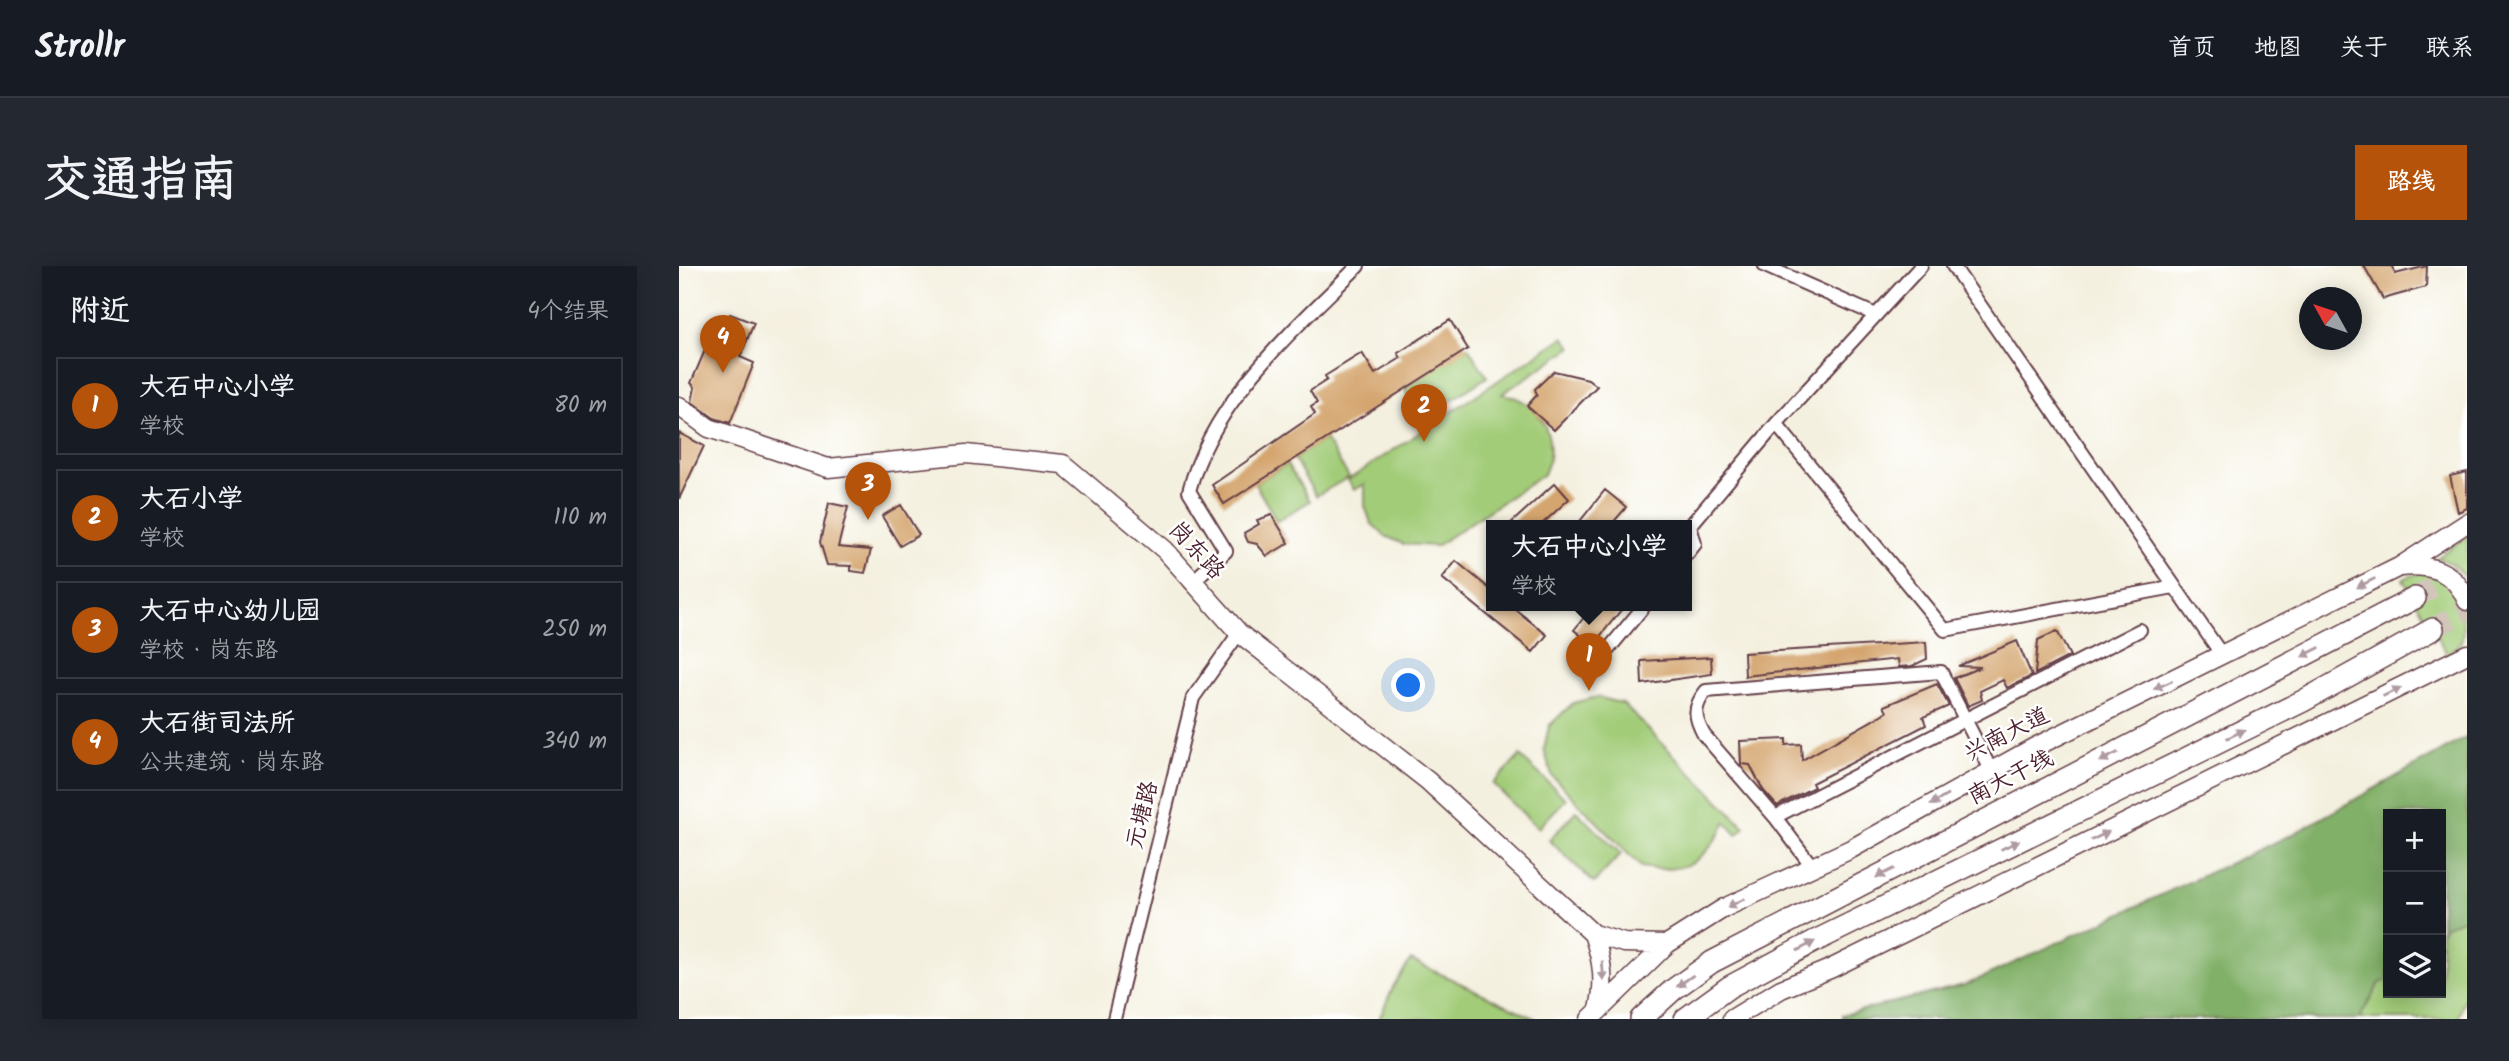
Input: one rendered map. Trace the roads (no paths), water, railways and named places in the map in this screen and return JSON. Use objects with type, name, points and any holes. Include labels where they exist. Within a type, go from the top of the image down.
[{"type":"highway","name":"南大干线","points":[[1641,1019],[1674,989],[1712,962],[2415,598]]},
{"type":"highway","points":[[1685,1019],[1728,987],[1813,942],[2303,701],[2433,629]]},
{"type":"main road","name":"岗东路","points":[[679,406],[709,428],[828,468],[967,454],[1063,464],[1165,550],[1191,583],[1239,633],[1427,781],[1593,934]]},
{"type":"main road","name":"兴南大道","points":[[1594,1015],[1667,944],[1724,908],[1877,835],[1991,771],[2399,567],[2467,523]]},
{"type":"main road","points":[[2399,567],[2423,565],[2443,569],[2463,591],[2467,601]]},
{"type":"main road","points":[[1732,1019],[1781,989],[1830,969],[2463,654]]},
{"type":"main road","points":[[1593,934],[1624,943],[1667,944]]},
{"type":"main road","points":[[1593,934],[1603,962],[1604,983],[1594,1015]]},
{"type":"street","points":[[1191,583],[1227,551],[1189,491],[1196,464],[1212,433],[1268,357],[1358,266]]},
{"type":"street","points":[[1765,266],[1876,315]]},
{"type":"street","points":[[1692,524],[1776,424],[1921,266]]},
{"type":"street","points":[[1952,266],[2222,655]]},
{"type":"street","points":[[1776,424],[1945,630],[2174,587]]},
{"type":"street","points":[[1602,657],[1640,611]]},
{"type":"street","points":[[1775,817],[2140,630]]},
{"type":"street","name":"元塘路","points":[[1114,1019],[1193,698],[1239,633]]},
{"type":"street","points":[[1812,866],[1775,817],[1745,786],[1695,719],[1696,703],[1706,691],[1941,671],[1991,771]]},
{"type":"tunnel","points":[[2415,598],[2467,568]]},
{"type":"tunnel","points":[[2433,629],[2467,609]]},
{"type":"place","name":"大石街司法所","points":[[723,373]]},
{"type":"place","name":"大石小学","points":[[1424,442]]},
{"type":"place","name":"大石中心幼儿园","points":[[868,520]]},
{"type":"place","name":"大石中心小学","points":[[1589,691]]}]
